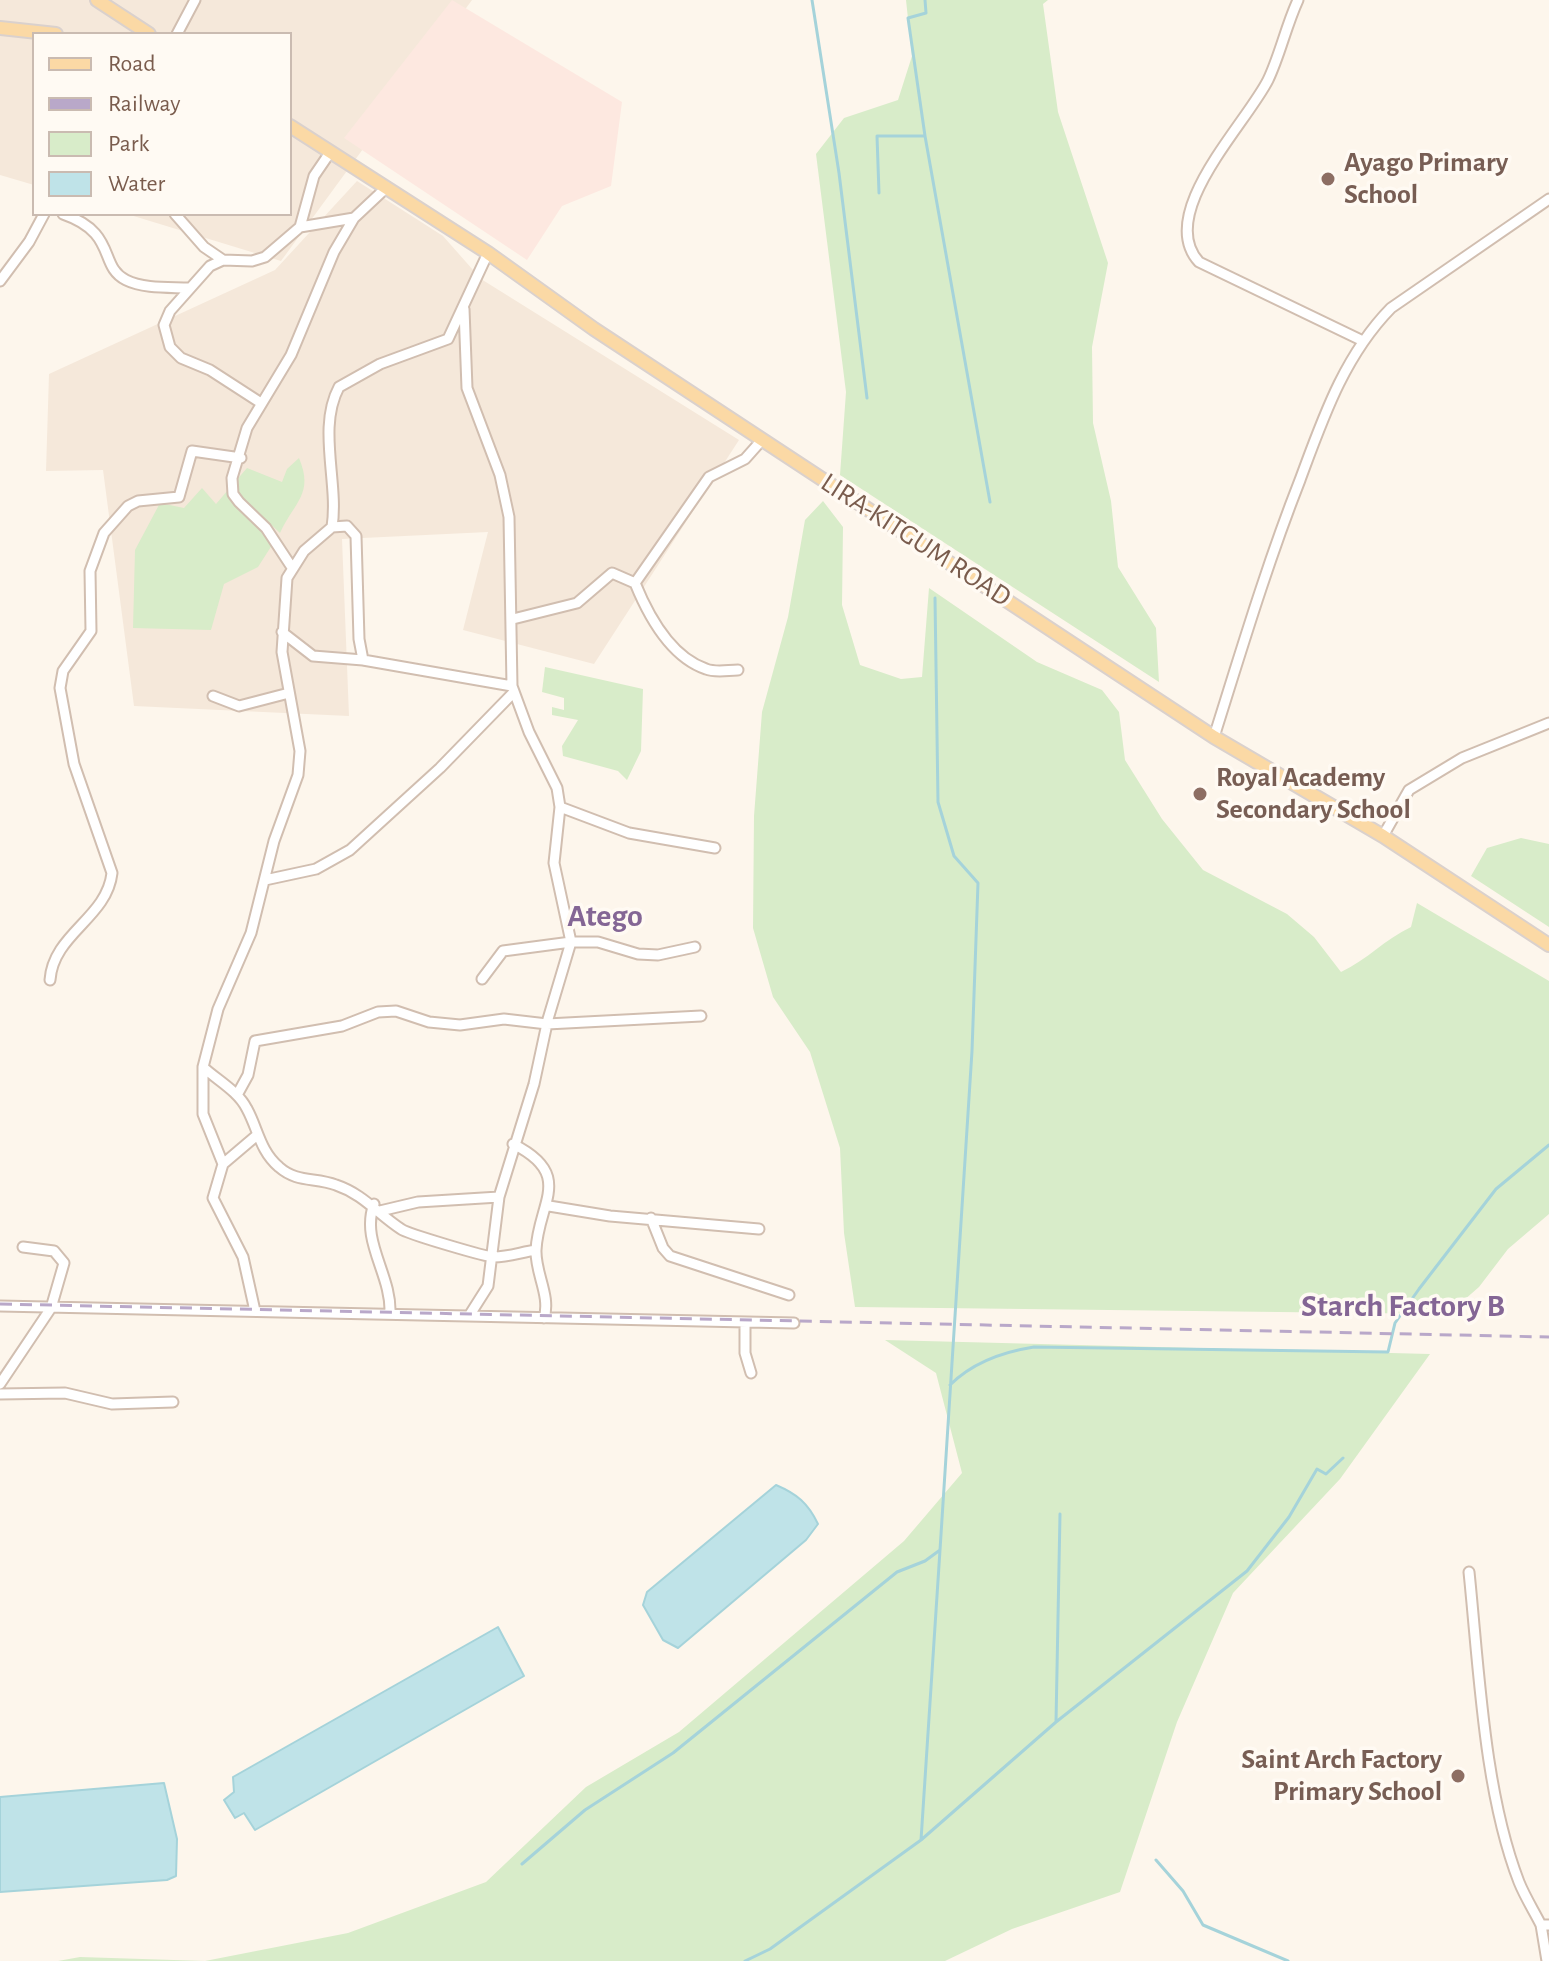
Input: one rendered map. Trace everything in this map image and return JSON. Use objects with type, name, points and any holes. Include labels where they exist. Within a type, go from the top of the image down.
[{"type":"main road","points":[[97,0],[146,32]]},
{"type":"main road","points":[[0,28],[37,32]]},
{"type":"main road","name":"LIRA-KITGUM ROAD","points":[[292,127],[329,154],[387,187],[488,253],[594,329],[761,441],[785,453],[1214,737],[1383,836],[1549,945]]},
{"type":"street","points":[[178,32],[195,0]]},
{"type":"street","points":[[1298,0],[1266,84],[1232,130],[1186,220],[1188,243],[1199,262],[1363,341]]},
{"type":"street","points":[[300,227],[314,176],[329,154]]},
{"type":"street","points":[[291,566],[266,528],[233,494],[232,478],[241,458],[247,428],[291,355],[334,252],[354,218],[387,187]]},
{"type":"street","points":[[1214,737],[1290,505],[1330,400],[1363,341],[1383,317],[1414,291],[1549,199]]},
{"type":"street","points":[[0,281],[29,242],[43,216]]},
{"type":"street","points":[[67,216],[94,229],[104,242],[115,272],[126,280],[189,288]]},
{"type":"street","points":[[177,216],[204,247],[223,260]]},
{"type":"street","points":[[261,403],[210,370],[188,362],[170,347],[164,325],[170,311],[210,266],[223,260],[252,261],[265,257],[300,227],[354,218]]},
{"type":"street","points":[[223,1164],[203,1114],[203,1067],[218,1009],[251,933],[274,841],[298,775],[300,751],[282,632],[287,578],[291,566],[332,527],[335,506],[331,421],[339,387],[380,364],[445,340],[464,309],[488,253]]},
{"type":"street","points":[[464,309],[467,388],[500,475],[509,517],[513,689],[529,732],[551,773],[560,807],[554,863],[571,942],[547,1024],[534,1084],[499,1197],[485,1294],[469,1316]]},
{"type":"street","points":[[635,583],[709,477],[745,459],[761,441]]},
{"type":"street","points":[[50,980],[51,966],[59,947],[89,918],[111,883],[112,873],[74,764],[60,688],[63,671],[91,631],[88,583],[97,545],[128,506],[138,501],[179,497],[192,451],[241,458]]},
{"type":"street","points":[[332,527],[347,526],[356,536],[359,639],[363,660]]},
{"type":"street","points":[[513,619],[577,603],[605,575],[612,573],[635,583],[650,619],[689,659],[705,669],[738,670]]},
{"type":"street","points":[[282,632],[313,656],[363,660],[513,689]]},
{"type":"street","points":[[265,880],[316,869],[350,850],[434,774],[513,689]]},
{"type":"street","points":[[213,696],[239,706],[289,693]]},
{"type":"street","points":[[1383,836],[1409,790],[1462,758],[1549,723]]},
{"type":"street","points":[[560,807],[629,833],[715,848]]},
{"type":"street","points":[[482,979],[503,951],[571,942],[598,942],[638,954],[658,955],[695,947]]},
{"type":"street","points":[[237,1095],[248,1075],[255,1041],[342,1026],[378,1012],[396,1011],[429,1022],[460,1025],[504,1019],[547,1024],[701,1016]]},
{"type":"street","points":[[203,1067],[237,1095],[247,1108],[256,1136],[270,1159],[288,1174],[300,1180],[335,1184],[377,1208],[403,1231],[491,1257],[536,1250]]},
{"type":"street","points":[[255,1311],[243,1257],[213,1198],[223,1164],[256,1136]]},
{"type":"street","points":[[513,1144],[535,1155],[543,1164],[549,1206],[536,1250],[545,1297],[544,1318]]},
{"type":"street","points":[[377,1208],[499,1197]]},
{"type":"street","points":[[549,1206],[596,1215],[759,1229]]},
{"type":"street","points":[[377,1208],[367,1227],[386,1277],[390,1314]]},
{"type":"street","points":[[651,1218],[663,1248],[670,1256],[789,1295]]},
{"type":"street","points":[[0,1384],[51,1308],[63,1274],[60,1255],[54,1251],[23,1247]]},
{"type":"street","points":[[0,1306],[794,1323]]},
{"type":"street","points":[[745,1322],[745,1353],[751,1373]]},
{"type":"street","points":[[0,1394],[65,1393],[112,1404],[173,1402]]},
{"type":"street","points":[[1469,1572],[1494,1794],[1519,1882],[1545,1925],[1547,1961]]},
{"type":"shaded area","points":[[0,0],[472,0],[281,261],[134,216],[292,216],[292,32],[32,32],[32,184],[0,175]]},
{"type":"shaded area","points":[[452,0],[622,102],[611,186],[562,206],[527,260],[344,138]]},
{"type":"shaded area","points":[[357,181],[443,236],[481,279],[739,440],[594,664],[463,630],[488,532],[342,539],[349,716],[134,706],[103,470],[46,471],[49,374],[275,270]]},
{"type":"green space","points":[[906,0],[1048,0],[1043,4],[1058,112],[1108,263],[1092,347],[1093,423],[1111,501],[1118,567],[1156,628],[1159,682],[840,475],[846,392],[816,154],[844,118],[898,100],[912,56]]},
{"type":"green space","points":[[299,458],[304,480],[301,497],[280,533],[262,516],[258,524],[274,542],[258,567],[224,584],[211,630],[133,628],[135,550],[160,503],[184,508],[202,488],[216,504],[247,468],[282,482],[287,469]]},
{"type":"green space","points":[[823,501],[843,527],[842,605],[860,665],[901,679],[922,677],[929,588],[1037,662],[1102,690],[1119,712],[1125,760],[1162,819],[1203,870],[1287,914],[1314,937],[1341,972],[1411,927],[1417,903],[1549,981],[1549,1214],[1508,1249],[1479,1287],[1448,1314],[855,1307],[844,1233],[840,1148],[810,1052],[773,997],[753,928],[754,816],[762,712],[788,617],[805,520]]},
{"type":"green space","points":[[545,667],[643,689],[641,751],[627,780],[618,771],[563,756],[562,746],[578,720],[552,715],[552,707],[564,710],[564,698],[542,692]]},
{"type":"green space","points":[[1521,838],[1549,844],[1549,927],[1471,876],[1487,848]]},
{"type":"green space","points":[[885,1340],[1430,1354],[1340,1479],[1233,1593],[1177,1722],[1120,1892],[1012,1929],[945,1961],[205,1961],[348,1933],[486,1882],[586,1787],[679,1732],[904,1541],[962,1473],[936,1373]]},
{"type":"green space","points":[[80,1957],[205,1961],[58,1961]]},
{"type":"water","points":[[776,1485],[801,1500],[818,1524],[806,1540],[678,1648],[663,1640],[643,1605],[647,1592]]},
{"type":"water","points":[[498,1627],[524,1676],[255,1830],[244,1813],[235,1818],[224,1800],[234,1792],[233,1777]]},
{"type":"water","points":[[164,1783],[177,1839],[176,1876],[167,1880],[0,1892],[0,1797]]},
{"type":"waterway","points":[[812,0],[839,173],[867,398]]},
{"type":"waterway","points":[[879,193],[877,136],[925,136],[908,18],[926,13],[925,0]]},
{"type":"waterway","points":[[925,136],[990,502]]},
{"type":"waterway","points":[[522,1864],[585,1810],[673,1753],[897,1572],[925,1561],[940,1550],[972,1051],[978,883],[954,856],[938,802],[935,598]]},
{"type":"waterway","points":[[950,1385],[968,1370],[989,1359],[1034,1347],[1388,1352],[1395,1323],[1496,1189],[1549,1145]]},
{"type":"waterway","points":[[745,1961],[770,1949],[921,1840],[1056,1722],[1247,1571],[1289,1517],[1317,1469],[1326,1474],[1343,1458]]},
{"type":"waterway","points":[[1056,1722],[1060,1514]]},
{"type":"waterway","points":[[921,1840],[940,1550]]},
{"type":"waterway","points":[[1156,1860],[1183,1891],[1203,1925],[1288,1961]]},
{"type":"railway","points":[[0,1304],[1549,1337]]},
{"type":"place","name":"Ayago Primary School","points":[[1328,179]]},
{"type":"place","name":"Royal Academy Secondary School","points":[[1200,794]]},
{"type":"place","name":"Saint Arch Factory Primary School","points":[[1458,1776]]},
{"type":"district","name":"Atego","points":[[605,916]]},
{"type":"district","name":"Starch Factory B","points":[[1403,1306]]}]
